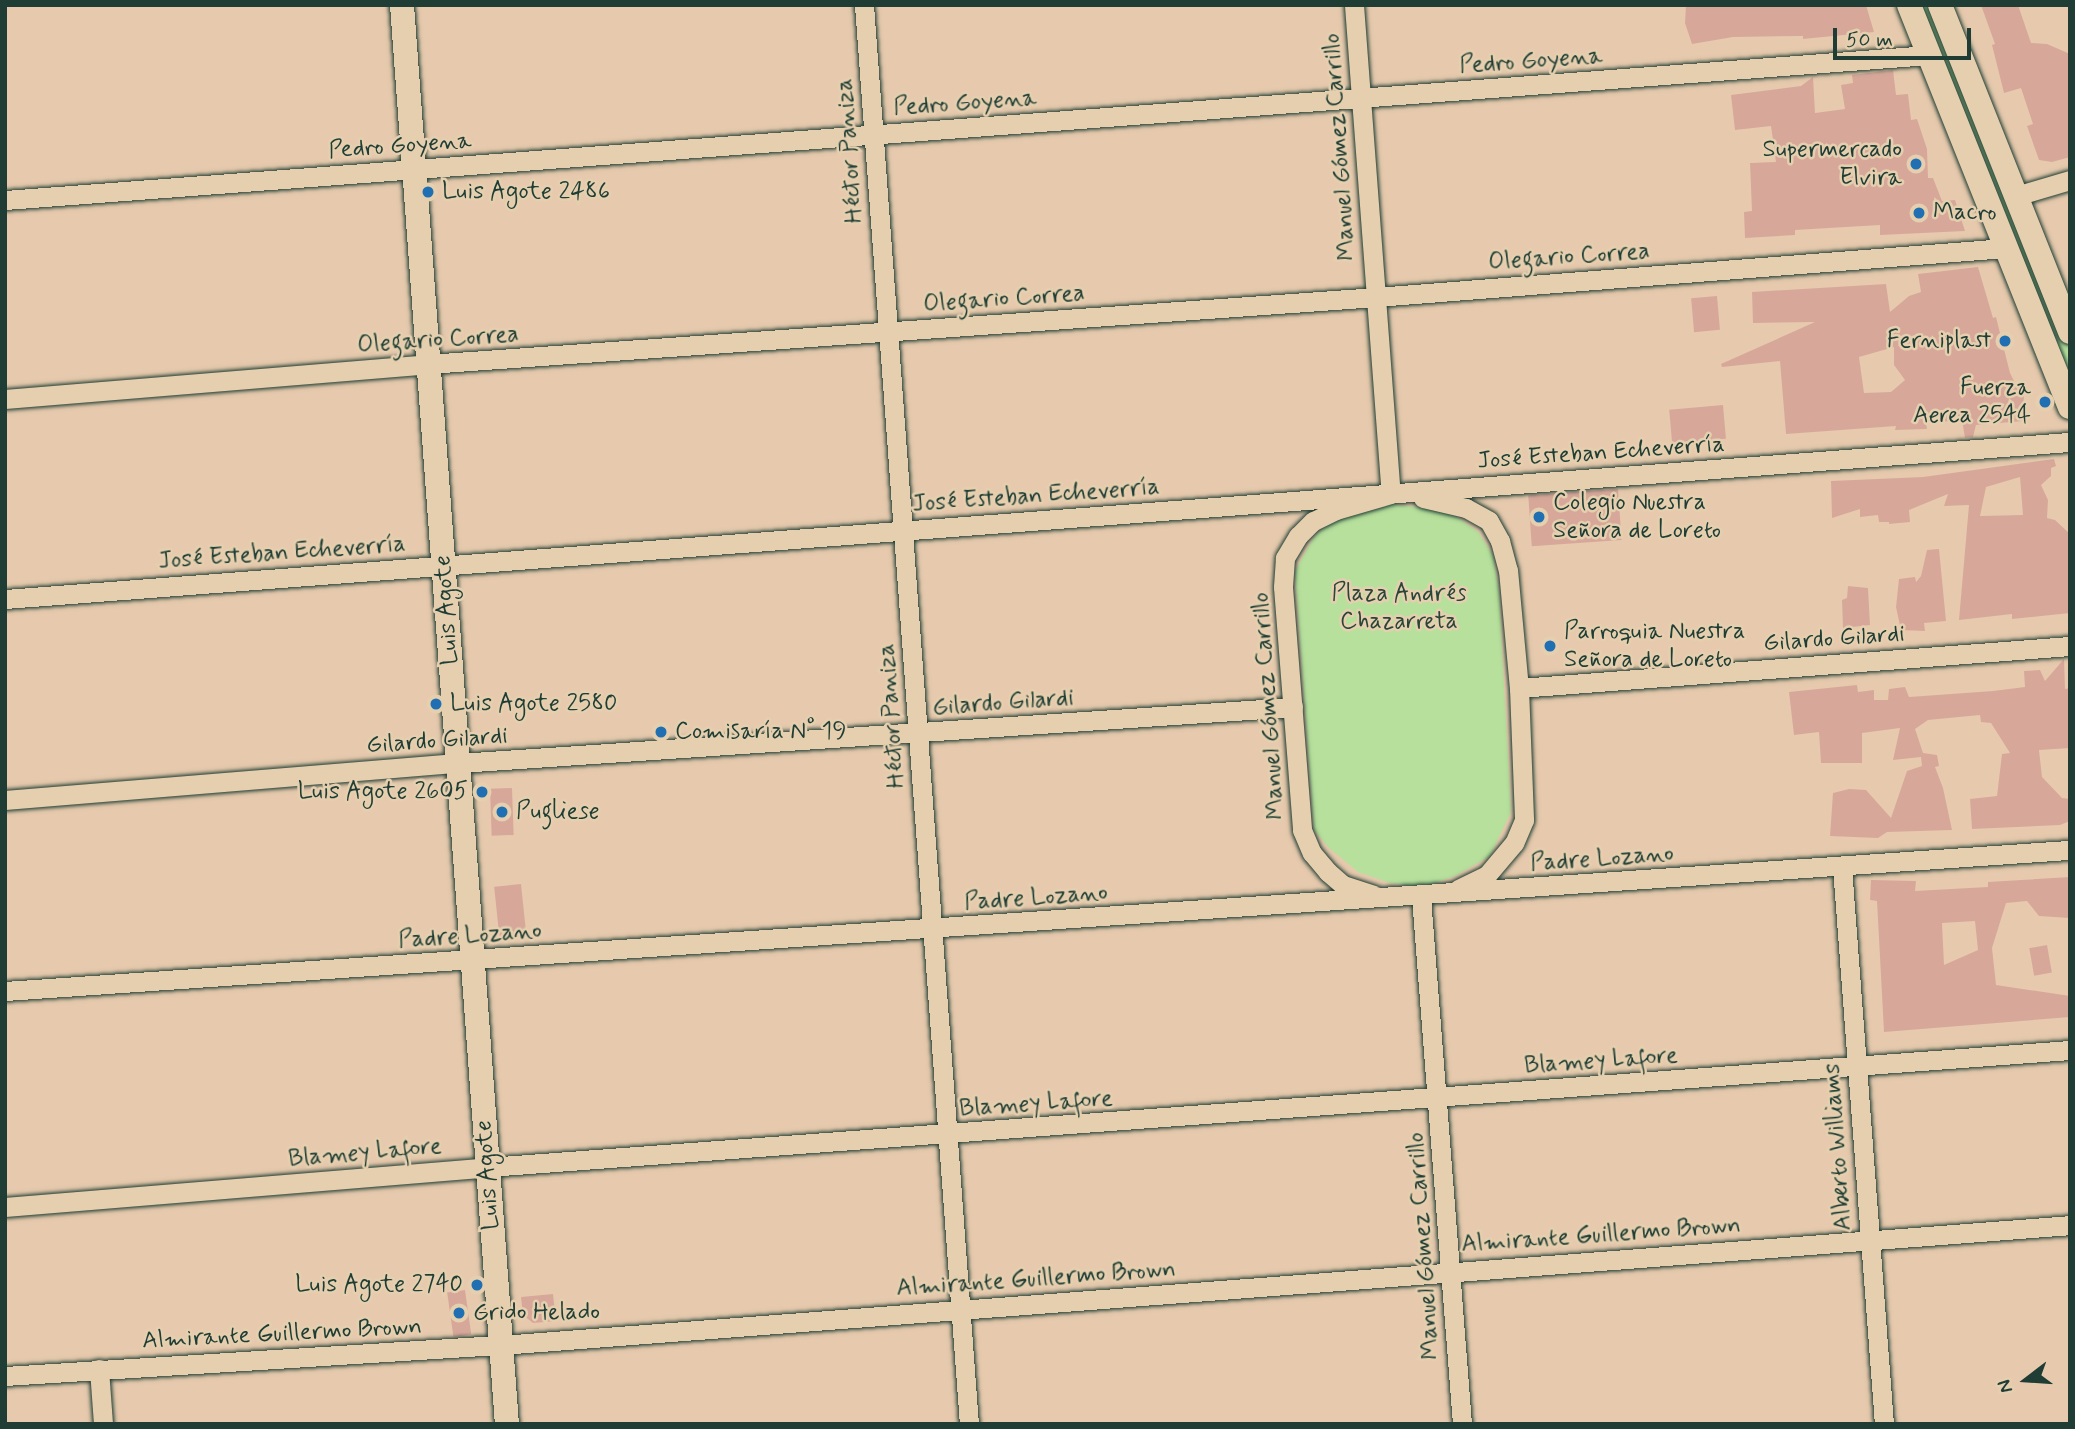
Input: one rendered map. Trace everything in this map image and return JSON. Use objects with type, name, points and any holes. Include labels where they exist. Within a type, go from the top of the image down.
[{"type":"main road","name":"Luis Agote","points":[[402,5],[507,1424]]},
{"type":"main road","points":[[1909,5],[2070,407]]},
{"type":"main road","points":[[1940,5],[2070,332]]},
{"type":"street","name":"Héctor Paniza","points":[[864,5],[969,1424]]},
{"type":"street","name":"Manuel Gómez Carrillo","points":[[1354,5],[1391,494]]},
{"type":"street","name":"Pedro Goyena","points":[[5,200],[1929,55]]},
{"type":"street","points":[[2016,196],[2070,180]]},
{"type":"street","name":"Olegario Correa","points":[[5,399],[428,364],[1376,297],[2006,248]]},
{"type":"street","name":"José Esteban Echeverría","points":[[5,599],[2070,442]]},
{"type":"street","name":"Manuel Gómez Carrillo","points":[[1391,494],[1435,499],[1466,508],[1489,522],[1500,541],[1508,570],[1518,688],[1525,798],[1524,820],[1514,843],[1487,875],[1468,887],[1421,897],[1368,895],[1343,885],[1312,853],[1302,830],[1283,587],[1285,558],[1298,536],[1313,521],[1336,510],[1391,494]]},
{"type":"street","name":"Gilardo Gilardi","points":[[1518,688],[2070,646]]},
{"type":"street","name":"Gilardo Gilardi","points":[[5,800],[459,763],[1293,707]]},
{"type":"street","name":"Padre Lozano","points":[[5,991],[1421,897],[2070,850]]},
{"type":"street","name":"Alberto Williams","points":[[1842,867],[1884,1424]]},
{"type":"street","name":"Manuel Gómez Carrillo","points":[[1421,897],[1462,1424]]},
{"type":"street","name":"Blamey Lafore","points":[[5,1207],[488,1167],[948,1135],[2070,1049]]},
{"type":"street","name":"Almirante Guillermo Brown","points":[[5,1376],[501,1345],[2070,1225]]},
{"type":"street","points":[[99,1369],[103,1424]]},
{"type":"green space","points":[[1921,5],[1938,5],[2070,331],[2070,407]]},
{"type":"green space","name":"Plaza Andrés Chazarreta","points":[[1391,504],[1430,509],[1457,517],[1478,532],[1493,555],[1499,593],[1511,812],[1490,856],[1455,876],[1423,887],[1390,883],[1358,872],[1329,848],[1314,830],[1295,571],[1314,537],[1332,520],[1362,508]]},
{"type":"building","points":[[1686,5],[1866,5],[1874,32],[1803,39],[1803,36],[1733,37],[1692,44],[1685,23]]},
{"type":"building","points":[[1981,5],[2018,5],[2031,43],[2047,44],[2070,54],[2070,157],[2052,162],[2039,160],[2027,126],[2033,124],[2021,88],[2004,93],[1992,45],[1995,44]]},
{"type":"building","points":[[1893,70],[1896,95],[1908,94],[1911,120],[1917,119],[1927,149],[1928,178],[1933,178],[1942,201],[1955,200],[1965,231],[1880,235],[1880,225],[1795,230],[1795,235],[1745,238],[1744,212],[1752,211],[1750,163],[1776,162],[1771,126],[1735,130],[1731,95],[1801,86],[1813,77],[1815,113],[1845,109],[1841,85],[1853,83],[1852,75]]},
{"type":"building","points":[[1978,267],[1993,318],[1996,317],[2010,373],[2018,389],[2024,393],[2023,421],[1976,425],[1973,437],[1965,438],[1962,420],[1926,423],[1927,429],[1895,430],[1896,426],[1786,434],[1780,361],[1722,367],[1721,364],[1815,322],[1753,323],[1752,292],[1886,284],[1890,312],[1909,296],[1921,292],[1918,274]],"holes":[[[1894,347],[1894,365],[1905,380],[1891,392],[1864,393],[1859,357]]]},
{"type":"building","points":[[1717,296],[1720,330],[1694,332],[1691,298]]},
{"type":"building","points":[[1723,405],[1726,439],[1672,444],[1669,410]]},
{"type":"building","points":[[2054,459],[2056,466],[2051,468],[2051,476],[2041,485],[2048,500],[2047,518],[2055,520],[2070,534],[2070,613],[2012,619],[2012,614],[1959,620],[1969,505],[1944,506],[1948,494],[1909,510],[1910,522],[1879,522],[1878,515],[1860,517],[1860,509],[1832,518],[1831,481],[1923,477]],"holes":[[[2020,477],[2023,515],[1980,516],[1986,487]]]},
{"type":"building","points":[[1618,489],[1622,540],[1532,546],[1528,495]]},
{"type":"building","points":[[1939,549],[1946,621],[1924,623],[1925,631],[1901,630],[1896,607],[1899,579],[1915,577],[1916,582],[1921,576],[1927,550]]},
{"type":"building","points":[[1848,586],[1868,588],[1870,625],[1843,628],[1842,600],[1847,598]]},
{"type":"building","points":[[2064,659],[2065,689],[2070,688],[2070,748],[2039,750],[2042,777],[2062,798],[2070,799],[2070,821],[2060,825],[1972,829],[1970,799],[1997,796],[2002,754],[2010,753],[1991,723],[1981,722],[1980,715],[1928,720],[1915,729],[1923,753],[1937,755],[1939,766],[1935,767],[1943,788],[1952,830],[1887,832],[1878,838],[1830,836],[1833,793],[1849,789],[1866,790],[1891,818],[1907,771],[1922,766],[1921,757],[1893,760],[1900,728],[1862,733],[1862,763],[1821,763],[1819,732],[1794,735],[1789,692],[1857,685],[1858,692],[1874,690],[1874,700],[1888,700],[1889,689],[1905,687],[1909,697],[1993,691],[2025,687],[2024,671],[2040,670],[2045,681]]},
{"type":"building","name":"Pugliese","points":[[512,788],[514,835],[492,836],[490,789]]},
{"type":"building","points":[[2070,877],[2070,918],[2039,916],[2027,901],[2006,903],[1992,948],[1996,985],[2070,996],[2070,1017],[1884,1032],[1877,901],[1870,900],[1871,880],[1916,881],[1915,891],[1988,887],[1988,882]],"holes":[[[1975,921],[1978,950],[1944,965],[1942,923]]]},
{"type":"building","points":[[521,884],[526,935],[499,938],[494,887]]},
{"type":"building","points":[[2047,945],[2052,973],[2034,976],[2029,948]]},
{"type":"building","name":"Grido Helado","points":[[465,1290],[471,1335],[453,1337],[447,1293]]},
{"type":"building","points":[[553,1294],[556,1321],[533,1323],[523,1315],[521,1297]]},
{"type":"place","name":"Supermercado Elvira","points":[[1916,164]]},
{"type":"place","name":"Luis Agote 2486","points":[[428,192]]},
{"type":"place","name":"Macro","points":[[1919,213]]},
{"type":"place","name":"Ferniplast","points":[[2005,341]]},
{"type":"place","name":"Fuerza Aerea 2544","points":[[2045,402]]},
{"type":"place","name":"Colegio Nuestra Señora de Loreto","points":[[1539,517]]},
{"type":"place","name":"Parroquia Nuestra Señora de Loreto","points":[[1550,646]]},
{"type":"place","name":"Luis Agote 2580","points":[[436,704]]},
{"type":"place","name":"Comisaría N° 19","points":[[661,732]]},
{"type":"place","name":"Luis Agote 2605","points":[[482,792]]},
{"type":"place","name":"Pugliese","points":[[502,812]]},
{"type":"place","name":"Luis Agote 2740","points":[[477,1285]]},
{"type":"place","name":"Grido Helado","points":[[459,1313]]}]
